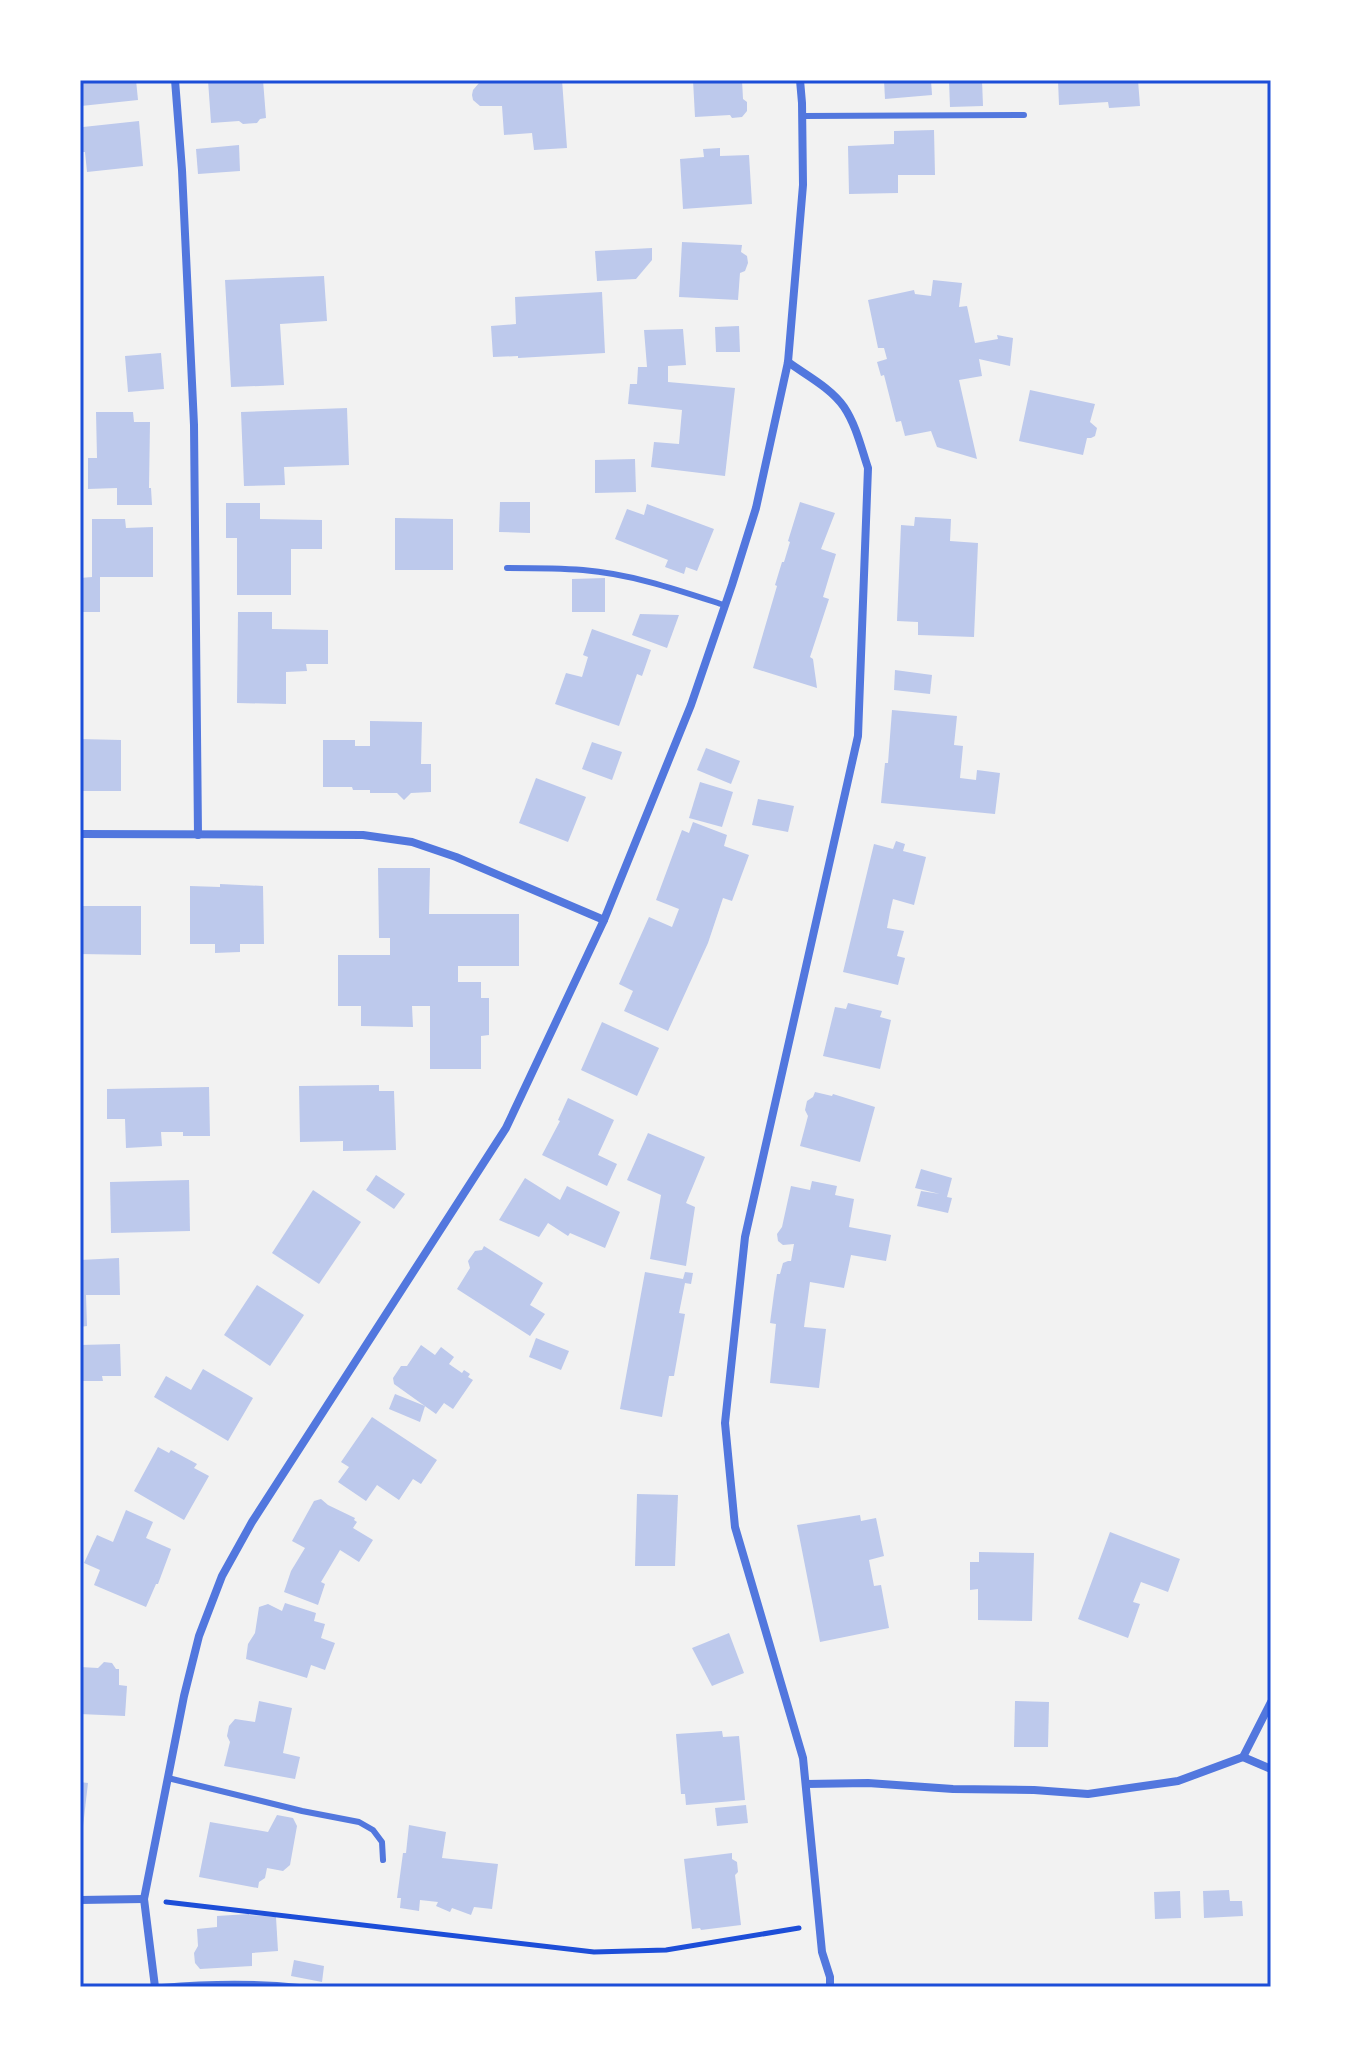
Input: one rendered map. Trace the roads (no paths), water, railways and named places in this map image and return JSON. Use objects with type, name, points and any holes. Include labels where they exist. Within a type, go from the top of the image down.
[{"type":"street","points":[[175,80],[194,425],[198,835]]},
{"type":"street","points":[[155,1987],[144,1899],[184,1696],[199,1636],[222,1576],[252,1522],[506,1128],[604,920],[691,705],[732,585],[756,508],[788,362],[803,185],[800,80]]},
{"type":"street","points":[[788,362],[843,405],[868,468],[858,736],[745,1237],[725,1423],[735,1527],[803,1758],[822,1952],[830,1987]]},
{"type":"street","points":[[80,834],[363,835],[412,842],[456,857],[604,920]]},
{"type":"street","points":[[806,1784],[868,1783],[1088,1794],[1178,1781],[1243,1757],[1271,1702]]},
{"type":"street","points":[[1243,1757],[1271,1769]]},
{"type":"street","points":[[80,1900],[144,1899]]},
{"type":"lane","points":[[802,116],[1024,115]]},
{"type":"lane","points":[[507,568],[584,570],[631,577],[724,605]]},
{"type":"lane","points":[[168,1778],[359,1822],[373,1830],[382,1842],[383,1860]]},
{"type":"lane","points":[[162,1987],[199,1984],[299,1987]]}]
